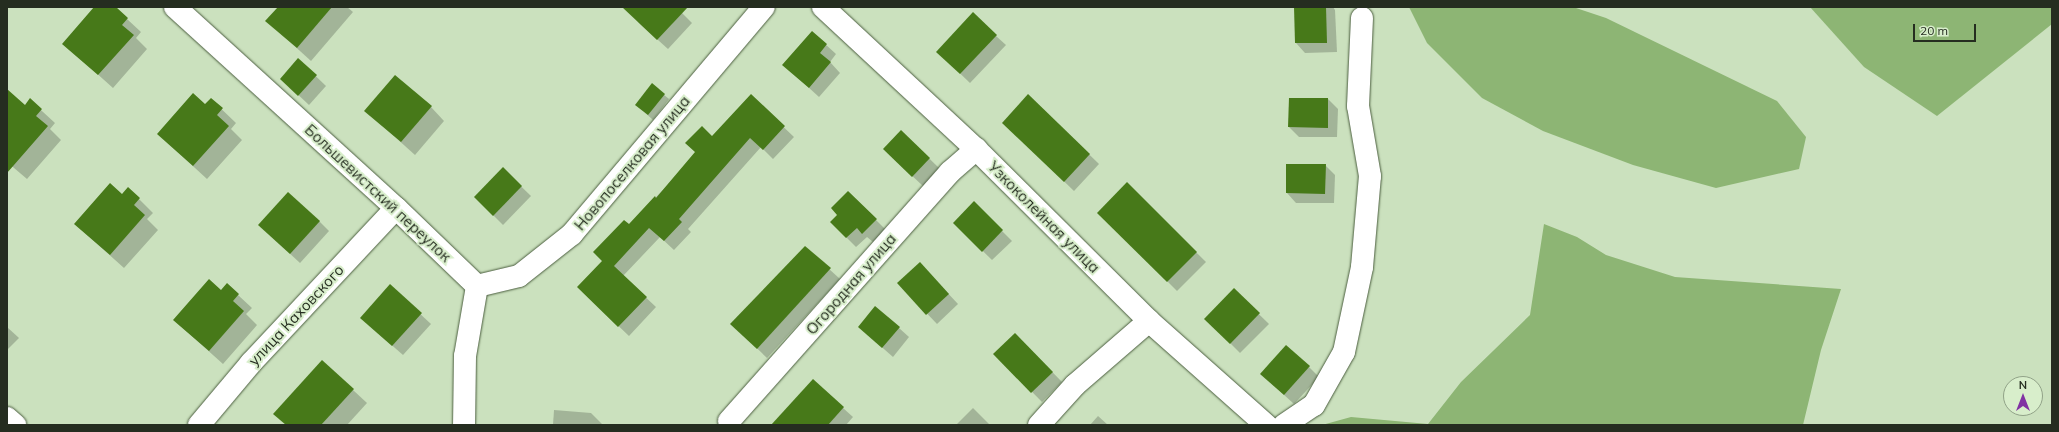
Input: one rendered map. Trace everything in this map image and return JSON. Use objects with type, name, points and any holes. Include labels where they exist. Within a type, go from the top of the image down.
[{"type":"street","name":"Большевистский переулок","points":[[175,7],[396,208],[477,286]]},
{"type":"street","name":"Новопоселковая улица","points":[[477,286],[519,276],[572,234],[764,7]]},
{"type":"street","name":"Узкоколейная улица","points":[[824,7],[976,149],[1149,321],[1266,425]]},
{"type":"street","points":[[1284,425],[1314,405],[1344,352],[1362,267],[1370,176],[1358,106],[1362,18]]},
{"type":"street","name":"Огородная улица","points":[[729,421],[950,172],[976,149]]},
{"type":"street","name":"улица Каховского","points":[[199,425],[251,363],[396,208]]},
{"type":"street","points":[[464,425],[465,356],[477,286]]},
{"type":"street","points":[[1039,425],[1074,385],[1149,321]]},
{"type":"street","points":[[7,418],[15,425]]},
{"type":"green space","points":[[1409,7],[1573,7],[1606,18],[1777,101],[1806,137],[1799,169],[1716,188],[1633,165],[1543,131],[1482,98],[1427,43]]},
{"type":"green space","points":[[1810,7],[2052,7],[2052,24],[1937,116],[1864,67]]},
{"type":"green space","points":[[1544,224],[1577,237],[1606,255],[1675,277],[1841,289],[1821,350],[1803,425],[1322,425],[1351,417],[1428,424],[1461,382],[1530,315]]},
{"type":"building","points":[[94,7],[116,7],[128,18],[122,25],[134,35],[98,75],[62,44]]},
{"type":"building","points":[[278,7],[332,7],[297,48],[265,21]]},
{"type":"building","points":[[622,7],[688,7],[657,40]]},
{"type":"building","points":[[1294,7],[1326,7],[1327,43],[1295,43]]},
{"type":"building","points":[[973,12],[997,35],[960,74],[936,52]]},
{"type":"building","points":[[812,31],[827,44],[820,53],[831,62],[809,88],[782,65]]},
{"type":"building","points":[[298,58],[317,75],[298,96],[280,79]]},
{"type":"building","points":[[395,75],[432,106],[401,142],[364,111]]},
{"type":"building","points":[[652,83],[665,94],[648,115],[635,105]]},
{"type":"building","points":[[7,89],[25,105],[30,98],[42,109],[36,116],[48,126],[7,173]]},
{"type":"building","points":[[193,93],[205,104],[211,98],[223,108],[217,115],[229,126],[193,166],[157,134]]},
{"type":"building","points":[[751,94],[785,126],[763,150],[750,138],[679,219],[682,222],[664,241],[649,228],[614,266],[647,297],[618,327],[577,287],[602,261],[593,252],[624,220],[629,224],[655,196],[656,198],[695,152],[685,143],[702,126],[712,136]]},
{"type":"building","points":[[1028,94],[1090,154],[1064,182],[1002,123]]},
{"type":"building","points":[[1289,98],[1328,98],[1328,128],[1288,127]]},
{"type":"building","points":[[901,130],[930,158],[912,177],[883,149]]},
{"type":"building","points":[[1286,164],[1326,164],[1325,194],[1286,193]]},
{"type":"building","points":[[503,167],[522,186],[493,216],[474,197]]},
{"type":"building","points":[[1127,182],[1197,252],[1167,282],[1097,213]]},
{"type":"building","points":[[110,183],[122,194],[128,187],[140,198],[134,205],[145,215],[110,255],[74,224]]},
{"type":"building","points":[[848,191],[877,219],[862,234],[857,228],[846,238],[830,222],[837,215],[831,208]]},
{"type":"building","points":[[288,192],[320,221],[290,254],[258,225]]},
{"type":"building","points":[[974,201],[1003,230],[982,252],[953,223]]},
{"type":"building","points":[[805,246],[831,268],[757,349],[730,324]]},
{"type":"building","points":[[920,262],[949,294],[926,315],[897,283]]},
{"type":"building","points":[[209,279],[221,290],[227,283],[239,294],[233,301],[244,311],[209,351],[173,320]]},
{"type":"building","points":[[390,284],[422,313],[392,346],[360,318]]},
{"type":"building","points":[[1234,288],[1260,313],[1230,344],[1204,319]]},
{"type":"building","points":[[875,306],[900,327],[882,348],[858,327]]},
{"type":"building","points":[[1015,333],[1053,372],[1031,393],[993,354]]},
{"type":"building","points":[[1286,345],[1310,366],[1284,395],[1260,374]]},
{"type":"building","points":[[322,360],[354,389],[321,425],[286,425],[273,414]]},
{"type":"building","points":[[813,379],[844,407],[828,425],[771,425]]}]
